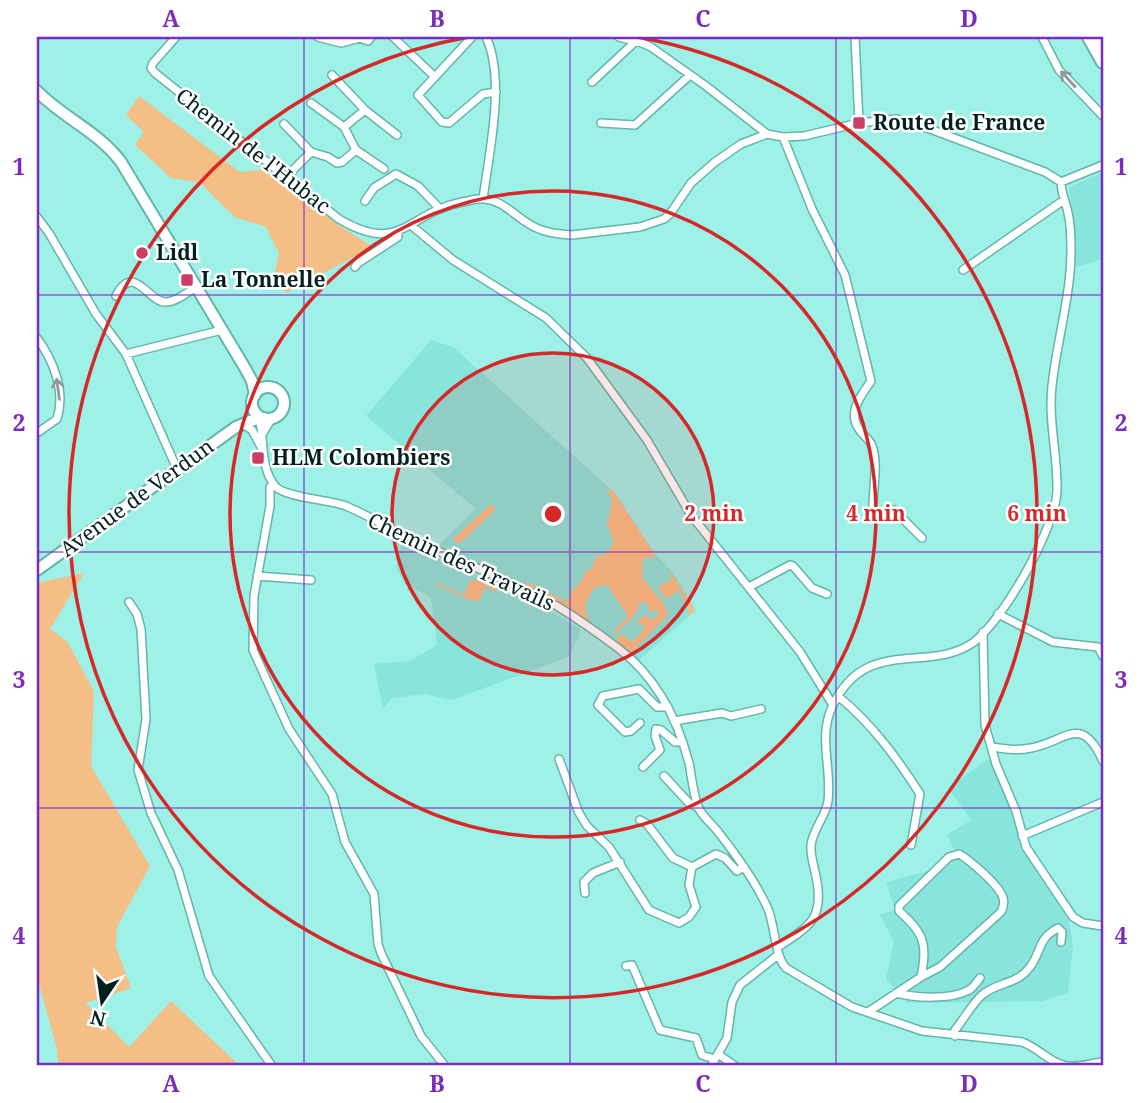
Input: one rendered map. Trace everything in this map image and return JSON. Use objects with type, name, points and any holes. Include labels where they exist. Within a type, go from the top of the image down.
[{"type":"main road","points":[[1089,37],[1103,62]]},
{"type":"main road","points":[[37,91],[50,104],[111,149],[245,368],[252,381],[260,412]]},
{"type":"main road","points":[[245,368],[267,387],[279,391],[283,398],[282,411],[260,412]]},
{"type":"main road","points":[[260,412],[267,387]]},
{"type":"main road","name":"Avenue de Verdun","points":[[37,569],[260,412]]},
{"type":"street","name":"Chemin de l'Hubac","points":[[176,37],[153,62],[151,68],[155,73],[339,219],[354,228],[378,235],[398,232]]},
{"type":"street","points":[[318,37],[341,43],[359,38],[368,41],[371,37]]},
{"type":"street","points":[[393,37],[434,76]]},
{"type":"street","points":[[472,37],[418,95],[442,122],[449,123],[483,94],[496,92]]},
{"type":"street","points":[[483,199],[496,92],[495,64],[486,37]]},
{"type":"street","points":[[618,37],[651,47],[766,134]]},
{"type":"street","points":[[855,37],[859,123]]},
{"type":"street","points":[[1042,37],[1059,69],[1103,116]]},
{"type":"street","points":[[592,82],[636,41]]},
{"type":"street","points":[[332,75],[365,110],[397,135]]},
{"type":"street","points":[[601,123],[635,125],[689,76]]},
{"type":"street","points":[[311,103],[344,127],[356,150],[384,169]]},
{"type":"street","points":[[344,127],[365,110]]},
{"type":"street","points":[[355,267],[398,237],[398,232],[439,208],[483,199],[503,205],[538,229],[559,235],[649,226],[670,214],[691,183],[741,144],[766,134],[804,136],[885,119],[911,122],[1045,172],[1061,182],[1069,219],[1071,253],[1067,303],[1051,396],[1057,475],[1055,509],[1046,534],[998,614],[973,642],[955,651],[897,659],[866,668],[852,679],[838,696],[828,720],[825,748],[827,806],[817,825],[811,847],[819,893],[818,908],[810,924],[738,988],[732,1002],[727,1038],[714,1060]]},
{"type":"street","points":[[284,124],[312,152],[288,176]]},
{"type":"street","points":[[783,136],[812,209],[845,275],[854,303],[870,381],[854,409],[853,416],[858,429],[872,444],[875,470],[873,511],[877,516],[884,517],[894,510],[922,538]]},
{"type":"street","name":"Chemin de l'Hubac","points":[[312,152],[337,163],[356,150]]},
{"type":"street","points":[[1061,182],[1103,165]]},
{"type":"street","points":[[365,201],[374,188],[396,174],[418,186],[439,208]]},
{"type":"street","points":[[963,270],[1064,200]]},
{"type":"street","points":[[37,217],[96,314],[126,354],[177,469]]},
{"type":"street","points":[[412,226],[453,260],[546,318],[587,358],[647,440],[691,515],[800,652],[833,705]]},
{"type":"street","points":[[117,296],[123,286],[130,283],[140,284],[164,302],[196,288]]},
{"type":"street","points":[[126,354],[222,330]]},
{"type":"street","points":[[37,338],[54,369],[60,403],[57,419],[37,433]]},
{"type":"street","points":[[260,412],[262,448]]},
{"type":"street","points":[[260,412],[263,434]]},
{"type":"street","points":[[239,425],[252,430],[262,448],[273,484],[280,491],[270,506]]},
{"type":"street","points":[[273,484],[270,487],[270,506],[257,576],[251,639],[256,659],[289,729],[332,794],[345,842],[374,894],[381,953],[421,1036],[445,1066]]},
{"type":"street","name":"Chemin des Travails","points":[[280,491],[348,507],[400,535],[556,606],[633,660],[652,681],[668,707],[682,742],[698,807],[744,867],[767,908],[778,951]]},
{"type":"street","points":[[749,587],[793,565],[812,588],[827,594]]},
{"type":"street","points":[[257,576],[311,580]]},
{"type":"street","points":[[130,602],[141,629],[146,719],[138,770],[151,813],[178,870],[209,976],[272,1066]]},
{"type":"street","points":[[998,614],[1054,642],[1098,647],[1103,656]]},
{"type":"street","points":[[984,632],[984,712],[996,764],[1016,811],[1021,835],[1026,847],[1073,917],[1083,923],[1103,926]]},
{"type":"street","points":[[640,723],[631,731],[625,732],[598,705],[603,696],[639,689],[657,707],[668,707]]},
{"type":"street","points":[[838,696],[862,717],[895,755],[920,794],[911,845]]},
{"type":"street","points":[[674,721],[722,713],[732,716],[761,709]]},
{"type":"street","points":[[643,767],[660,750],[655,736],[656,729],[675,742],[682,742]]},
{"type":"street","points":[[992,747],[1015,751],[1046,744],[1059,736],[1084,734],[1091,738],[1103,761]]},
{"type":"street","points":[[559,759],[579,813],[587,826],[610,846],[649,910],[679,923],[689,917],[696,907],[689,885],[692,867]]},
{"type":"street","name":"Chemin des Travails","points":[[664,776],[689,803],[698,807]]},
{"type":"street","points":[[1021,835],[1103,802]]},
{"type":"street","points":[[640,820],[647,824],[673,858],[692,867]]},
{"type":"street","points":[[692,867],[716,854],[725,858],[737,871],[744,867]]},
{"type":"street","points":[[868,1012],[920,977],[940,967],[1004,907],[1002,894],[967,859],[959,855],[949,857],[899,906],[899,911],[921,934],[923,964],[920,977]]},
{"type":"street","points":[[585,893],[584,882],[593,873],[620,862]]},
{"type":"street","points":[[955,1036],[955,1030],[982,994],[1012,983],[1030,967],[1047,934],[1058,928],[1062,932],[1061,942]]},
{"type":"street","points":[[778,951],[782,964],[793,973],[852,1007],[925,1032],[1022,1042],[1037,1048],[1063,1066],[1103,1062]]},
{"type":"street","points":[[626,966],[632,965],[660,1030],[696,1038],[702,1055],[735,1066]]},
{"type":"street","points":[[896,993],[916,998],[955,994],[970,990],[980,978]]},
{"type":"shaded area","points":[[139,96],[240,172],[266,169],[337,224],[373,247],[286,293],[274,276],[279,253],[265,226],[236,218],[200,183],[171,178],[135,145],[144,132],[126,115]]},
{"type":"shaded area","points":[[1103,172],[1103,259],[1076,267],[1069,187]]},
{"type":"shaded area","points":[[431,340],[453,347],[615,493],[655,554],[674,574],[696,610],[639,660],[573,610],[436,548],[476,509],[366,416]]},
{"type":"shaded area","points":[[606,486],[615,493],[655,555],[651,559],[647,556],[643,561],[642,577],[664,604],[668,615],[631,653],[616,640],[621,634],[633,642],[645,627],[638,625],[639,618],[648,616],[652,620],[659,613],[655,609],[650,614],[647,603],[639,603],[636,614],[615,634],[613,632],[628,616],[606,583],[602,588],[597,585],[588,598],[585,606],[590,620],[588,621],[519,583],[529,583],[566,601],[571,596],[570,593],[595,564],[593,562],[599,554],[603,557],[614,543],[606,521],[609,519],[612,500]]},
{"type":"shaded area","points":[[491,504],[496,509],[459,544],[453,539]]},
{"type":"shaded area","points":[[402,542],[537,603],[580,629],[579,637],[568,657],[452,700],[424,694],[392,698],[383,708],[374,664],[410,661],[437,645],[431,597],[405,584],[396,567]]},
{"type":"shaded area","points":[[670,571],[695,610],[687,617],[689,609],[679,590],[666,599],[658,587],[671,580]]},
{"type":"shaded area","points":[[84,573],[50,629],[67,641],[94,691],[91,766],[150,866],[117,927],[116,947],[131,988],[86,1003],[129,1047],[171,1001],[240,1066],[59,1066],[56,1045],[37,977],[37,583]]},
{"type":"shaded area","points":[[478,580],[497,590],[496,592],[485,587],[479,601],[435,584],[464,595],[470,581]]},
{"type":"shaded area","points":[[991,757],[1021,846],[1069,921],[1073,946],[1068,993],[1042,1001],[907,1003],[886,979],[894,942],[880,915],[895,910],[886,882],[933,870],[954,850],[947,835],[971,820],[948,788]]},
{"type":"place","name":"Route de France","points":[[859,123]]},
{"type":"place","name":"Lidl","points":[[142,253]]},
{"type":"place","name":"La Tonnelle","points":[[187,280]]},
{"type":"place","name":"HLM Colombiers","points":[[258,458]]}]
